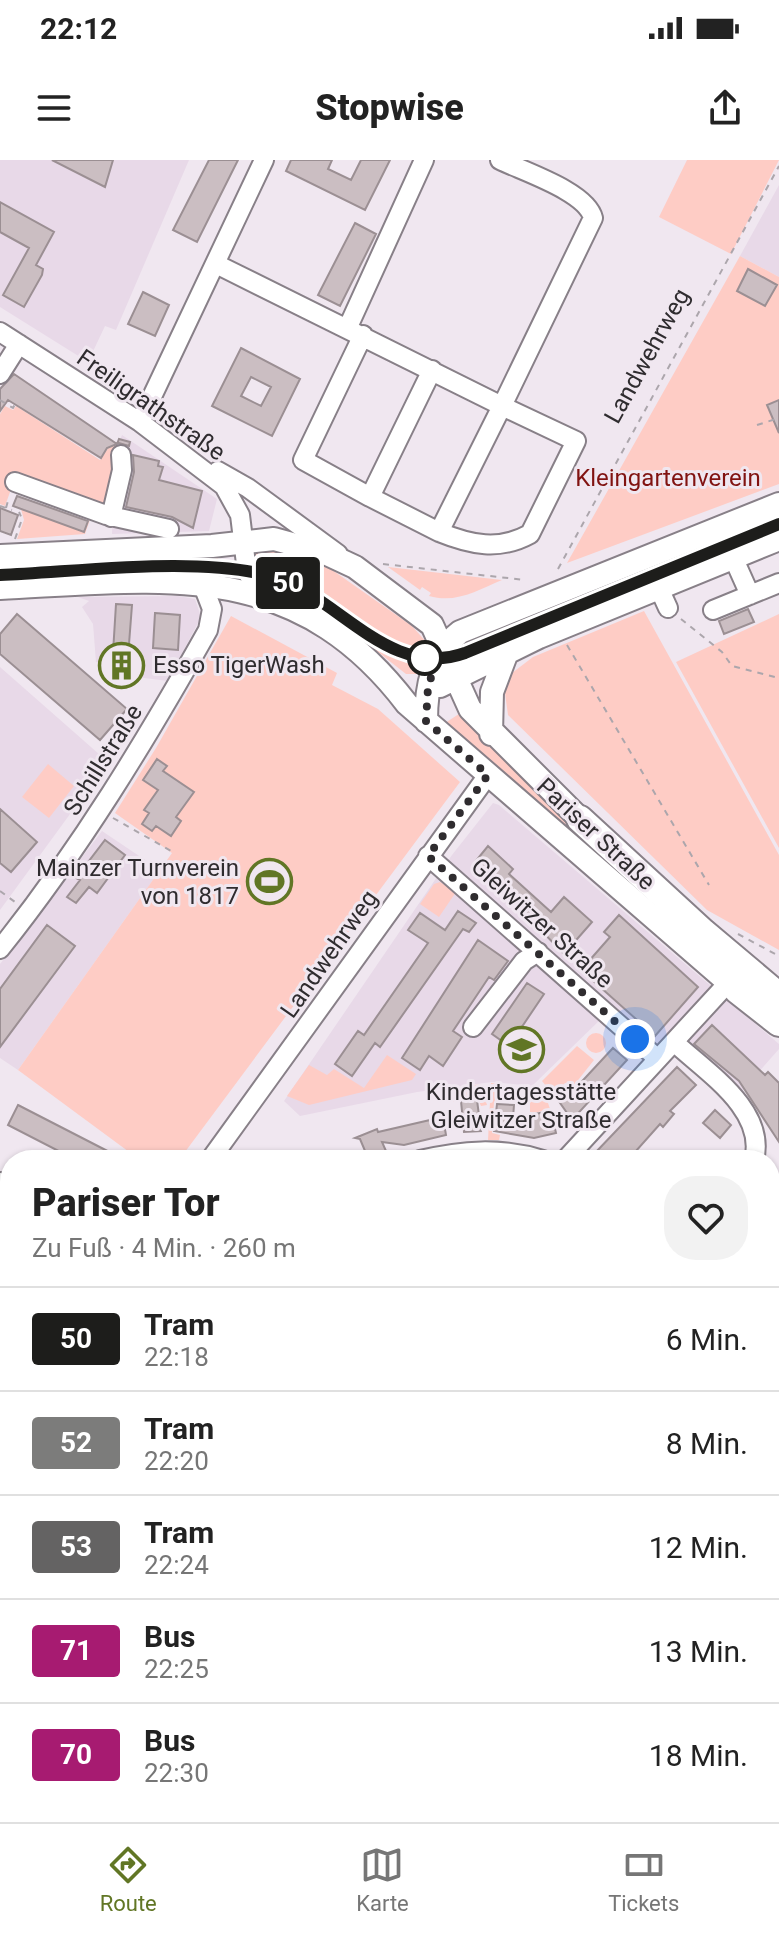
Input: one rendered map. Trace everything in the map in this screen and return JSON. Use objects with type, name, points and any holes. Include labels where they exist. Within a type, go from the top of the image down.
[{"type":"highway","name":"Pariser Straße","points":[[580,819],[779,996]]},
{"type":"highway","name":"Pariser Straße","points":[[732,987],[779,1023]]},
{"type":"main road","points":[[426,721],[428,687],[441,649],[460,632],[779,504]]},
{"type":"main road","points":[[388,679],[428,687],[454,681],[658,586],[779,539]]},
{"type":"main road","points":[[7,550],[212,546],[286,540],[355,567],[432,625],[460,632]]},
{"type":"main road","name":"Pariser Straße","points":[[0,588],[202,583],[261,596],[295,609],[334,634],[388,679],[407,704],[732,987]]},
{"type":"main road","name":"Pariser Straße","points":[[432,625],[454,681],[470,709],[491,734],[580,819]]},
{"type":"main road","points":[[491,734],[492,692],[506,655]]},
{"type":"street","points":[[140,422],[264,160]]},
{"type":"street","points":[[216,264],[355,331],[502,406],[576,441],[530,534],[516,542],[491,546],[467,543],[439,532],[303,460],[355,331],[424,160]]},
{"type":"street","points":[[439,532],[593,218],[590,207],[579,197],[500,160]]},
{"type":"street","name":"Freiligrathstraße","points":[[0,332],[184,452],[231,493],[240,515],[244,541]]},
{"type":"street","points":[[0,374],[19,344]]},
{"type":"street","points":[[370,497],[432,370]]},
{"type":"street","points":[[184,452],[248,488],[355,567]]},
{"type":"street","points":[[111,517],[122,470],[121,455]]},
{"type":"street","points":[[15,482],[111,517],[169,529]]},
{"type":"street","points":[[244,541],[247,572],[261,596]]},
{"type":"street","points":[[733,557],[750,595]]},
{"type":"street","name":"Schillstraße","points":[[0,949],[102,811],[208,630],[212,609],[202,583]]},
{"type":"street","points":[[713,610],[779,583]]},
{"type":"street","points":[[658,586],[668,608]]},
{"type":"street","name":"Landwehrweg","points":[[217,1150],[488,775]]},
{"type":"street","name":"Gleiwitzer Straße","points":[[428,856],[658,1059]]},
{"type":"street","points":[[473,1027],[524,961],[538,952]]},
{"type":"street","points":[[574,1150],[674,1042],[732,987]]},
{"type":"street","points":[[674,1042],[742,1106],[756,1137],[755,1150]]},
{"type":"path","name":"Landwehrweg","points":[[558,569],[779,166]]},
{"type":"path","points":[[0,400],[13,408],[15,404]]},
{"type":"path","points":[[757,425],[779,418]]},
{"type":"path","points":[[0,506],[12,510]]},
{"type":"path","points":[[7,550],[22,519],[19,512]]},
{"type":"path","points":[[377,564],[525,580]]},
{"type":"path","points":[[668,608],[722,652],[732,666],[779,678]]},
{"type":"path","points":[[563,638],[709,885]]},
{"type":"path","points":[[102,811],[173,852]]},
{"type":"path","points":[[0,891],[28,913]]},
{"type":"shaded area","points":[[0,160],[189,160],[116,330],[105,326],[88,362],[0,307]]},
{"type":"shaded area","points":[[779,185],[779,277],[740,256]]},
{"type":"shaded area","points":[[122,435],[217,499],[209,531],[112,534],[116,450]]},
{"type":"shaded area","points":[[779,512],[779,530],[537,629],[485,656],[481,649],[441,661],[423,662],[391,653],[322,603],[264,578],[256,563],[308,581],[398,637],[429,646],[446,646],[478,638],[477,633]]},
{"type":"shaded area","points":[[178,596],[195,599],[201,617],[168,681],[112,674],[111,667],[96,662],[93,624],[82,607],[89,601],[78,597]]},
{"type":"shaded area","points":[[0,667],[108,762],[0,910]]},
{"type":"shaded area","points":[[493,803],[779,1044],[779,1049],[735,1099],[675,1042],[658,1059],[602,1018],[532,1086],[492,1082],[417,1092],[300,1116],[284,1101],[452,855]]},
{"type":"shaded area","points":[[102,831],[160,870],[18,1070],[0,1058],[0,964]]},
{"type":"green space","points":[[687,160],[779,160],[731,254],[659,217]]},
{"type":"green space","name":"Kleingartenverein","points":[[740,256],[779,277],[779,484],[567,563]]},
{"type":"green space","points":[[5,406],[13,410],[16,406],[100,460],[113,441],[117,443],[114,476],[106,509],[14,481],[5,506],[0,504],[0,414]]},
{"type":"green space","points":[[21,509],[84,532],[92,514],[85,534],[17,539],[24,520]]},
{"type":"green space","points":[[262,546],[318,560],[412,626],[428,644],[419,674],[406,674],[322,608],[264,578],[253,550]]},
{"type":"green space","points":[[218,553],[218,576],[172,573],[0,580],[0,563]]},
{"type":"green space","points":[[388,567],[502,580],[467,595],[439,598],[429,596],[431,593],[422,587],[420,590]]},
{"type":"green space","points":[[644,611],[779,855],[779,950],[707,910],[508,715],[504,686],[512,673],[533,657]]},
{"type":"green space","points":[[779,614],[779,848],[676,662]]},
{"type":"green space","name":"Mainzer Turnverein von 1817","points":[[231,616],[337,673],[332,685],[378,709],[460,782],[186,1150],[126,1150],[18,1070],[172,853],[115,813]]},
{"type":"green space","points":[[462,712],[779,1013],[442,725]]},
{"type":"green space","points":[[48,764],[74,786],[49,818],[22,797]]},
{"type":"green space","points":[[440,882],[456,892],[439,917],[420,904],[434,884]]},
{"type":"green space","points":[[596,1033],[603,1036],[606,1043],[603,1050],[596,1053],[589,1050],[586,1043],[589,1036]]},
{"type":"green space","points":[[577,1046],[594,1060],[575,1084],[565,1083],[548,1103],[550,1109],[530,1114],[530,1103],[546,1086],[542,1081]]},
{"type":"green space","points":[[387,1055],[416,1074],[412,1080],[309,1105],[287,1096],[309,1065],[327,1075],[334,1069],[364,1088]]},
{"type":"green space","points":[[491,1083],[510,1086],[508,1095],[505,1088],[501,1088],[494,1102],[492,1133],[500,1135],[499,1140],[488,1140]]},
{"type":"green space","points":[[481,1084],[487,1105],[481,1106],[476,1095],[452,1102],[451,1089]]},
{"type":"building","points":[[52,160],[113,160],[105,187]]},
{"type":"building","points":[[209,160],[238,160],[197,242],[173,230]]},
{"type":"building","points":[[291,160],[332,160],[328,169],[351,180],[361,160],[390,160],[365,210],[286,171]]},
{"type":"building","points":[[0,202],[54,232],[36,265],[43,269],[42,275],[24,307],[3,295],[29,248],[0,232]]},
{"type":"building","points":[[355,223],[376,234],[340,306],[318,295]]},
{"type":"building","points":[[748,269],[777,285],[765,306],[737,291]]},
{"type":"building","points":[[143,292],[169,305],[155,336],[128,324]]},
{"type":"building","points":[[241,348],[300,379],[272,436],[212,406]],"holes":[[[251,377],[271,387],[261,406],[241,396]]]},
{"type":"building","points":[[14,374],[117,444],[107,448],[101,458],[8,400],[0,411],[0,389]]},
{"type":"building","points":[[779,400],[779,433],[767,405]]},
{"type":"building","points":[[119,439],[130,442],[129,446],[117,444]]},
{"type":"building","points":[[133,455],[159,461],[158,466],[163,467],[159,480],[202,491],[193,528],[172,517],[126,507],[134,472]]},
{"type":"building","points":[[17,496],[88,521],[84,532],[13,506]]},
{"type":"building","points":[[0,508],[18,515],[11,535],[0,531]]},
{"type":"building","points":[[116,604],[132,605],[127,670],[112,669]]},
{"type":"building","points":[[748,609],[754,622],[724,634],[719,621]]},
{"type":"building","points":[[155,613],[180,615],[178,650],[153,648]]},
{"type":"building","points":[[17,614],[127,709],[100,740],[0,654],[0,634]]},
{"type":"building","points":[[157,759],[167,766],[163,771],[194,792],[176,817],[181,821],[171,836],[156,826],[152,831],[142,824],[149,813],[144,810],[158,790],[143,780]]},
{"type":"building","points":[[0,809],[37,842],[11,872],[0,863]]},
{"type":"building","points":[[105,840],[125,855],[97,893],[89,887],[76,903],[67,897],[80,880],[76,878]]},
{"type":"building","points":[[488,846],[513,869],[509,874],[551,912],[564,897],[592,922],[564,954],[475,862]]},
{"type":"building","points":[[458,911],[476,923],[469,932],[463,929],[380,1047],[375,1043],[352,1076],[335,1064],[358,1031],[364,1035],[428,943],[408,930],[420,913],[445,930]]},
{"type":"building","points":[[619,915],[698,987],[655,1036],[581,970],[610,937],[604,932]]},
{"type":"building","points":[[47,925],[75,946],[0,1047],[0,989]]},
{"type":"building","points":[[478,940],[508,961],[494,980],[489,977],[453,1031],[462,1037],[443,1066],[429,1056],[420,1070],[402,1058]]},
{"type":"building","points":[[527,983],[544,994],[509,1046],[492,1034]]},
{"type":"building","points":[[712,1025],[765,1075],[768,1072],[779,1083],[779,1142],[739,1081],[694,1044]]},
{"type":"building","points":[[613,1048],[627,1060],[572,1120],[558,1100],[570,1088],[573,1091]]},
{"type":"building","points":[[677,1067],[696,1085],[670,1111],[674,1114],[663,1127],[660,1124],[637,1150],[598,1150]]},
{"type":"building","points":[[477,1100],[481,1131],[464,1132],[461,1101]]},
{"type":"building","points":[[497,1104],[514,1105],[513,1118],[551,1111],[556,1133],[534,1138],[494,1131]]},
{"type":"building","points":[[18,1105],[106,1150],[57,1150],[8,1125]]},
{"type":"building","points":[[715,1110],[731,1125],[720,1138],[703,1123]]},
{"type":"building","points":[[443,1117],[446,1135],[404,1145],[382,1142],[386,1150],[365,1150],[360,1139],[355,1138],[377,1129],[378,1132]]},
{"type":"tram line","points":[[0,575],[178,566],[247,571],[300,589],[393,647],[418,655],[444,657],[473,650],[779,523]]},
{"type":"tram line","name":"50","points":[[0,575],[192,567],[247,572],[275,578],[303,591],[383,644],[413,656],[437,659],[465,653],[779,524]]},
{"type":"place","name":"Esso TigerWash","points":[[122,665]]},
{"type":"place","name":"Mainzer Turnverein von 1817","points":[[270,882]]},
{"type":"place","name":"Kindertagesstätte Gleiwitzer Straße","points":[[521,1050]]},
{"type":"route","points":[[425,658],[436,662],[428,687],[426,721],[488,775],[428,856],[635,1039]]}]
